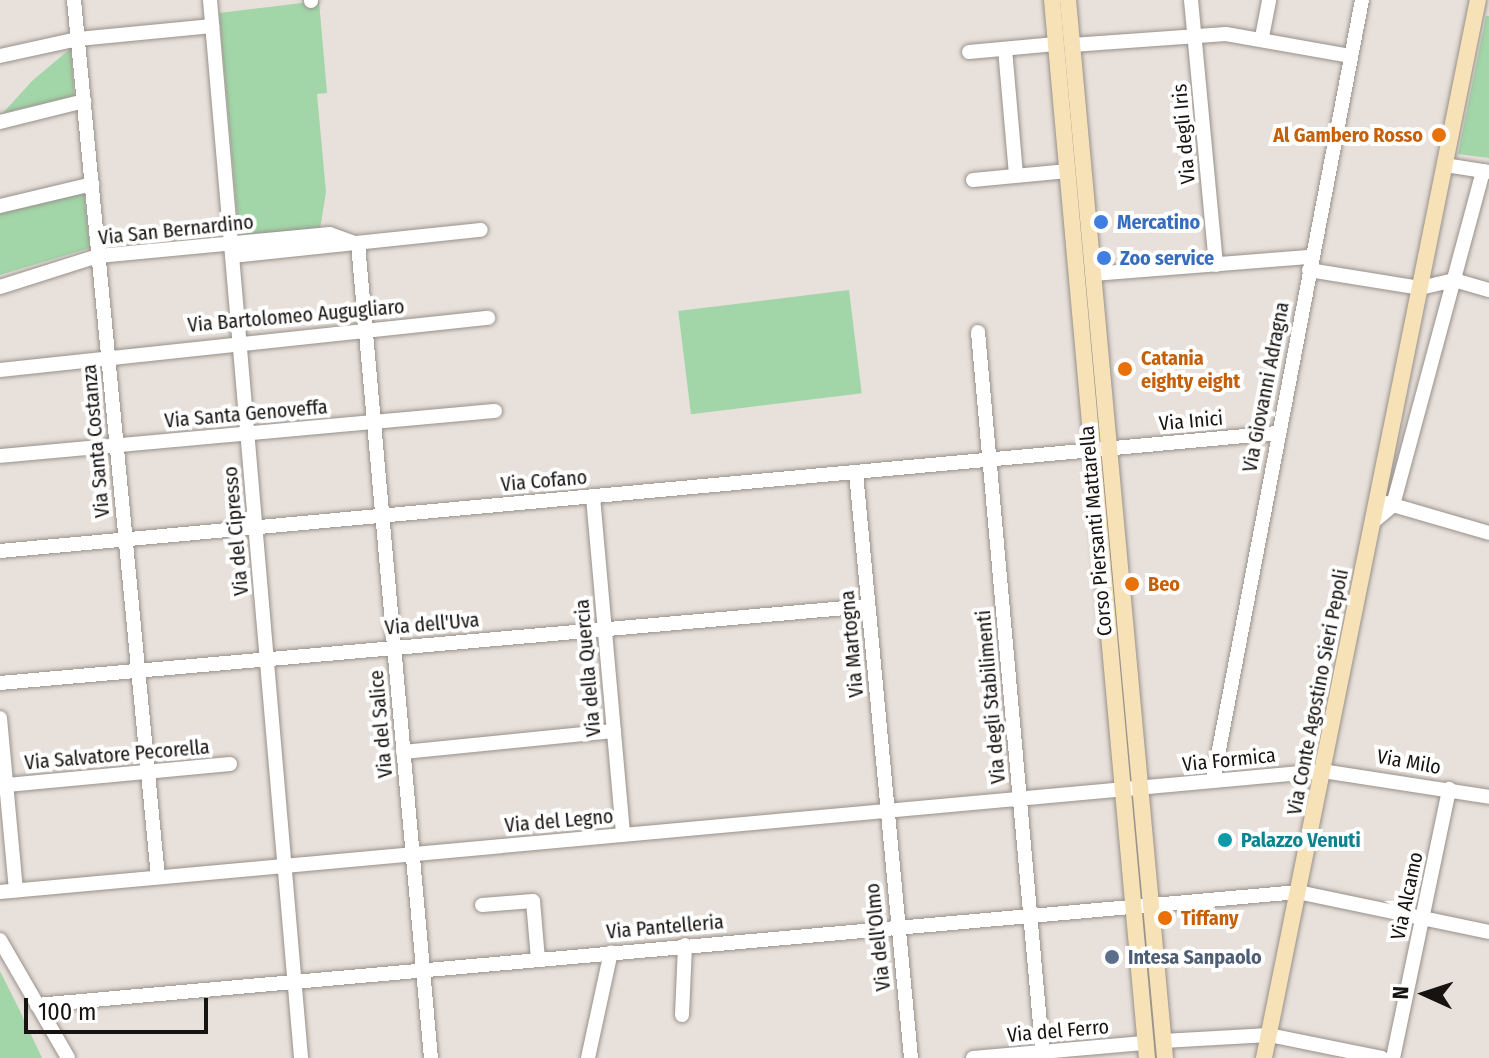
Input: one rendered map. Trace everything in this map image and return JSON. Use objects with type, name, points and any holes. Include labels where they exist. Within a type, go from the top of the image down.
[{"type":"main road","name":"Corso Piersanti Mattarella","points":[[1052,0],[1064,44],[1093,274],[1123,790],[1142,903]]},
{"type":"main road","name":"Corso Piersanti Mattarella","points":[[1068,0],[1064,44],[1068,171],[1140,789],[1142,903],[1155,1050]]},
{"type":"main road","name":"Via Conte Agostino Sieri Pepoli","points":[[1264,1058],[1373,522],[1385,503],[1395,413],[1478,0]]},
{"type":"street","name":"Via Santa Costanza","points":[[74,0],[158,877]]},
{"type":"street","name":"Via del Cipresso","points":[[210,0],[301,1058]]},
{"type":"street","name":"Via degli Iris","points":[[1191,0],[1216,265]]},
{"type":"street","points":[[1262,37],[1269,0]]},
{"type":"street","name":"Via Giovanni Adragna","points":[[1213,781],[1362,0]]},
{"type":"street","points":[[0,56],[78,39],[212,26]]},
{"type":"street","points":[[969,52],[1195,34],[1262,37],[1351,56]]},
{"type":"street","points":[[1005,49],[1016,176]]},
{"type":"street","points":[[0,122],[84,101]]},
{"type":"street","points":[[1445,165],[1486,171]]},
{"type":"street","points":[[973,180],[1068,171]]},
{"type":"street","name":"Via Conte Agostino Sieri Pepoli","points":[[1385,503],[1417,419],[1486,171]]},
{"type":"street","points":[[0,206],[92,184]]},
{"type":"street","name":"Via San Bernardino","points":[[0,287],[98,256],[231,250],[330,234],[358,244],[481,230]]},
{"type":"street","name":"Via del Salice","points":[[358,244],[431,1058]]},
{"type":"street","points":[[1093,274],[1216,265],[1310,264],[1420,288],[1454,280],[1489,290]]},
{"type":"street","name":"Via Bartolomeo Augugliaro","points":[[0,370],[108,353],[488,318]]},
{"type":"street","name":"Via degli Stabilimenti","points":[[978,332],[1043,1055]]},
{"type":"street","name":"Via Santa Genoveffa","points":[[0,456],[495,411]]},
{"type":"street","points":[[1395,413],[1417,419]]},
{"type":"street","name":"Via Inici","points":[[1101,450],[1278,433]]},
{"type":"street","name":"Via Cofano","points":[[0,551],[1101,450]]},
{"type":"street","name":"Via Martogna","points":[[856,473],[887,811]]},
{"type":"street","name":"Via della Quercia","points":[[593,497],[623,835]]},
{"type":"street","points":[[1385,503],[1489,533]]},
{"type":"street","name":"Via dell'Uva","points":[[0,683],[868,606]]},
{"type":"street","points":[[0,718],[16,890]]},
{"type":"street","points":[[403,752],[614,731]]},
{"type":"street","name":"Via Salvatore Pecorella","points":[[7,785],[230,764]]},
{"type":"street","name":"Via Formica","points":[[1123,790],[1322,771]]},
{"type":"street","name":"Via Milo","points":[[1322,771],[1489,797]]},
{"type":"street","name":"Via Alcamo","points":[[1393,1058],[1449,789]]},
{"type":"street","name":"Via del Legno","points":[[0,892],[1123,790]]},
{"type":"street","name":"Via dell'Olmo","points":[[887,811],[911,1058]]},
{"type":"street","name":"Via Pantelleria","points":[[37,1005],[1142,903],[1298,892],[1489,932]]},
{"type":"street","points":[[482,905],[533,901],[538,959]]},
{"type":"street","points":[[0,940],[67,1057]]},
{"type":"street","points":[[682,1015],[685,945]]},
{"type":"street","points":[[588,1058],[611,952]]},
{"type":"street","name":"Via del Ferro","points":[[973,1058],[1155,1050],[1269,1035],[1382,1058]]},
{"type":"green space","points":[[319,1],[327,93],[317,94],[326,192],[320,229],[239,235],[219,13]]},
{"type":"green space","points":[[1486,16],[1489,16],[1489,158],[1458,154]]},
{"type":"green space","points":[[71,48],[74,96],[3,113],[32,81]]},
{"type":"green space","points":[[84,193],[90,248],[0,275],[0,212]]},
{"type":"green space","points":[[849,290],[862,393],[691,414],[678,311]]},
{"type":"green space","points":[[0,971],[18,1007],[42,1058],[0,1058]]},
{"type":"place","name":"Al Gambero Rosso","points":[[1439,135]]},
{"type":"place","name":"Mercatino","points":[[1101,222]]},
{"type":"place","name":"Zoo service","points":[[1104,258]]},
{"type":"place","name":"Catania eighty eight","points":[[1125,369]]},
{"type":"place","name":"Beo","points":[[1132,584]]},
{"type":"place","name":"Palazzo Venuti","points":[[1225,840]]},
{"type":"place","name":"Tiffany","points":[[1165,918]]},
{"type":"place","name":"Intesa Sanpaolo","points":[[1112,957]]}]
